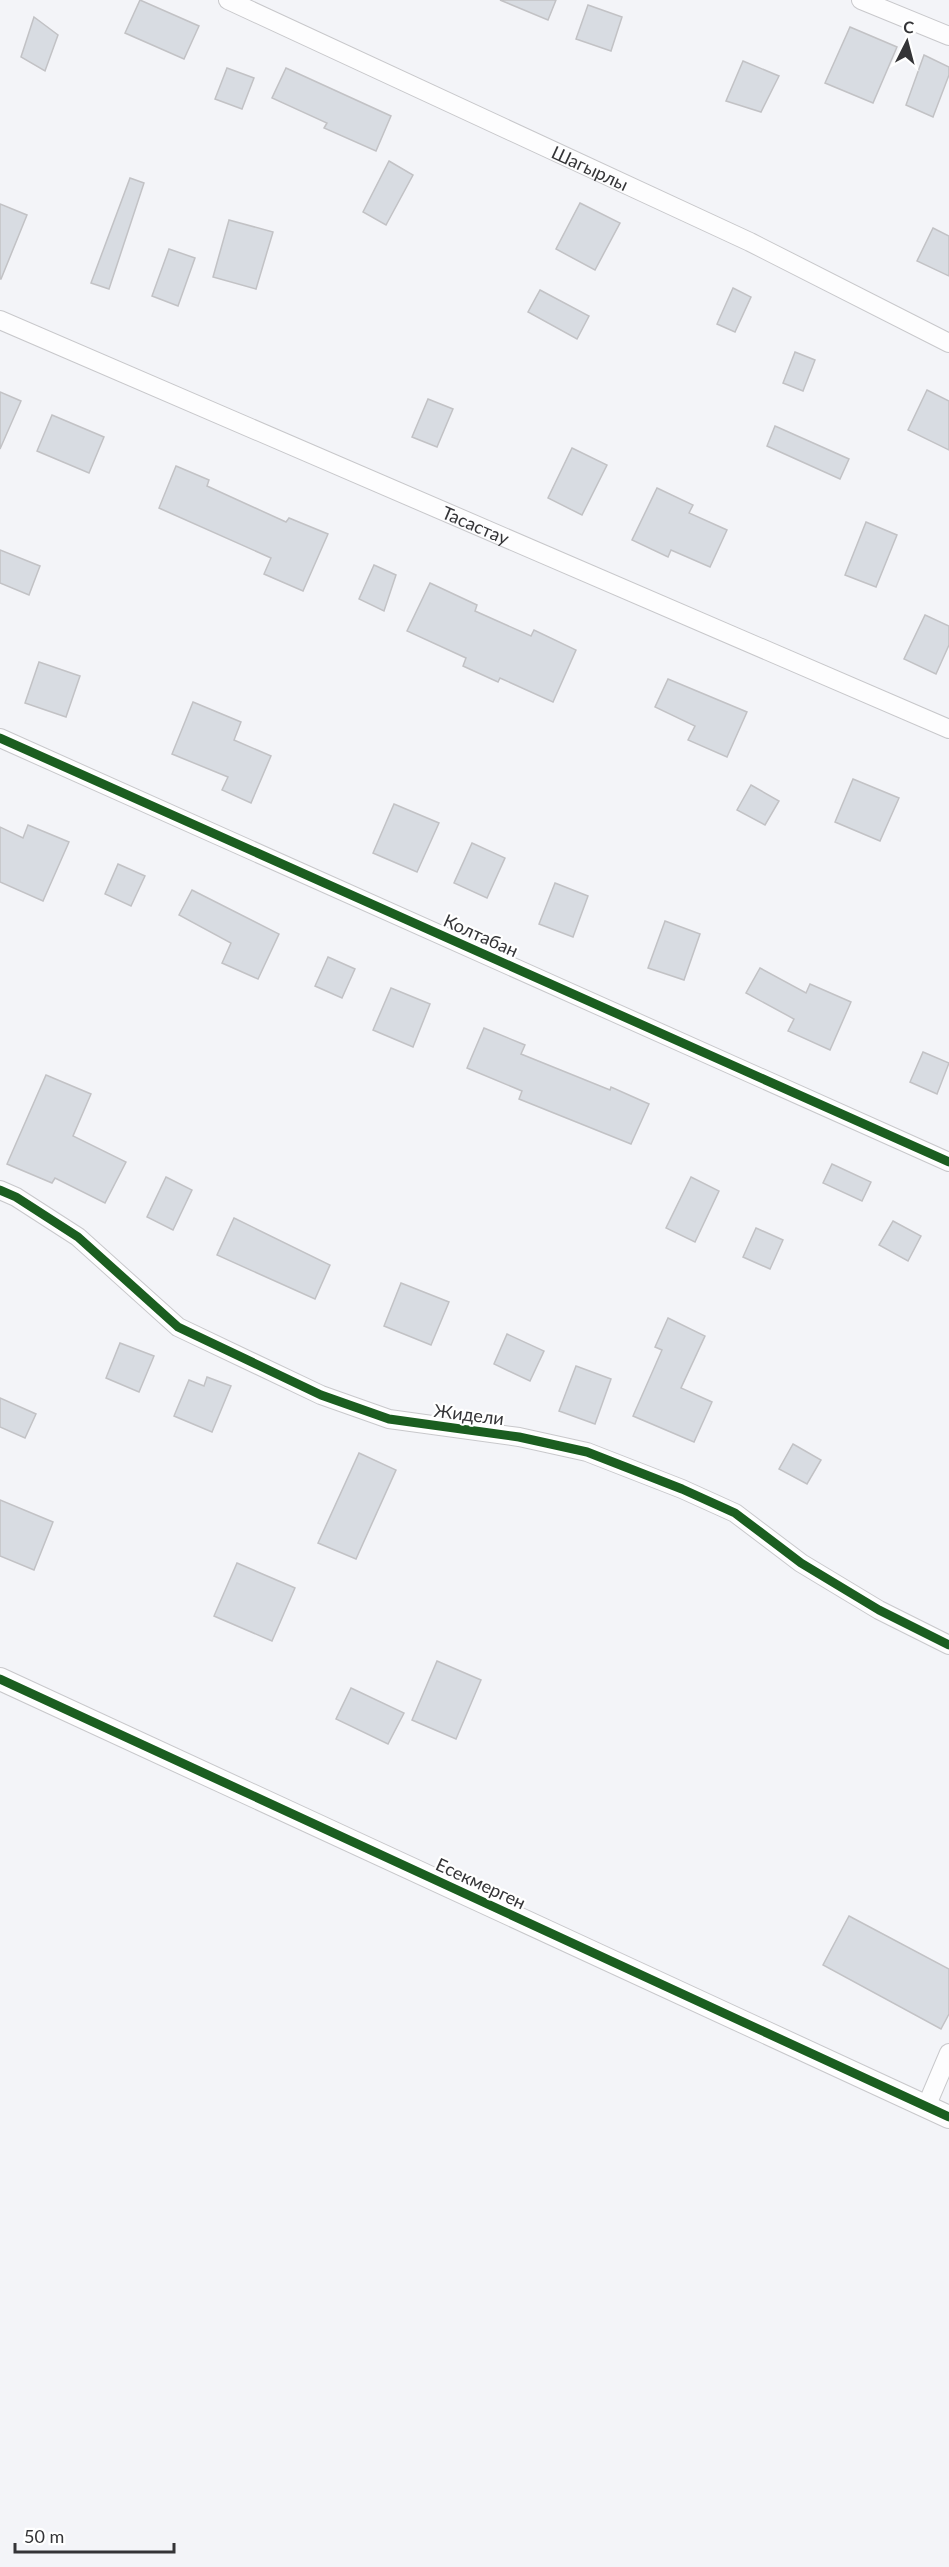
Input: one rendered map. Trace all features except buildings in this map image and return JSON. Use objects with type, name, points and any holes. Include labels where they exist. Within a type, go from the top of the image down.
[{"type":"street","name":"Шагырлы","points":[[228,0],[750,242],[949,343]]},
{"type":"street","points":[[861,0],[949,36]]},
{"type":"street","name":"Тасастау","points":[[0,320],[949,729]]},
{"type":"street","name":"Колтабан","points":[[0,738],[949,1162]]},
{"type":"street","name":"Жидели","points":[[0,1190],[16,1197],[78,1237],[178,1327],[321,1395],[388,1419],[451,1430],[519,1437],[587,1452],[682,1489],[735,1513],[801,1563],[879,1610],[949,1645]]},
{"type":"street","name":"Eсекмерген","points":[[0,1679],[949,2117]]},
{"type":"street","points":[[926,2107],[949,2053]]},
{"type":"cycle path","points":[[0,738],[949,1162]]},
{"type":"cycle path","points":[[0,1190],[16,1197],[78,1237],[178,1327],[321,1395],[389,1419],[519,1437],[587,1452],[682,1489],[735,1513],[801,1563],[879,1610],[949,1645]]},
{"type":"cycle path","points":[[0,1679],[949,2117]]}]
